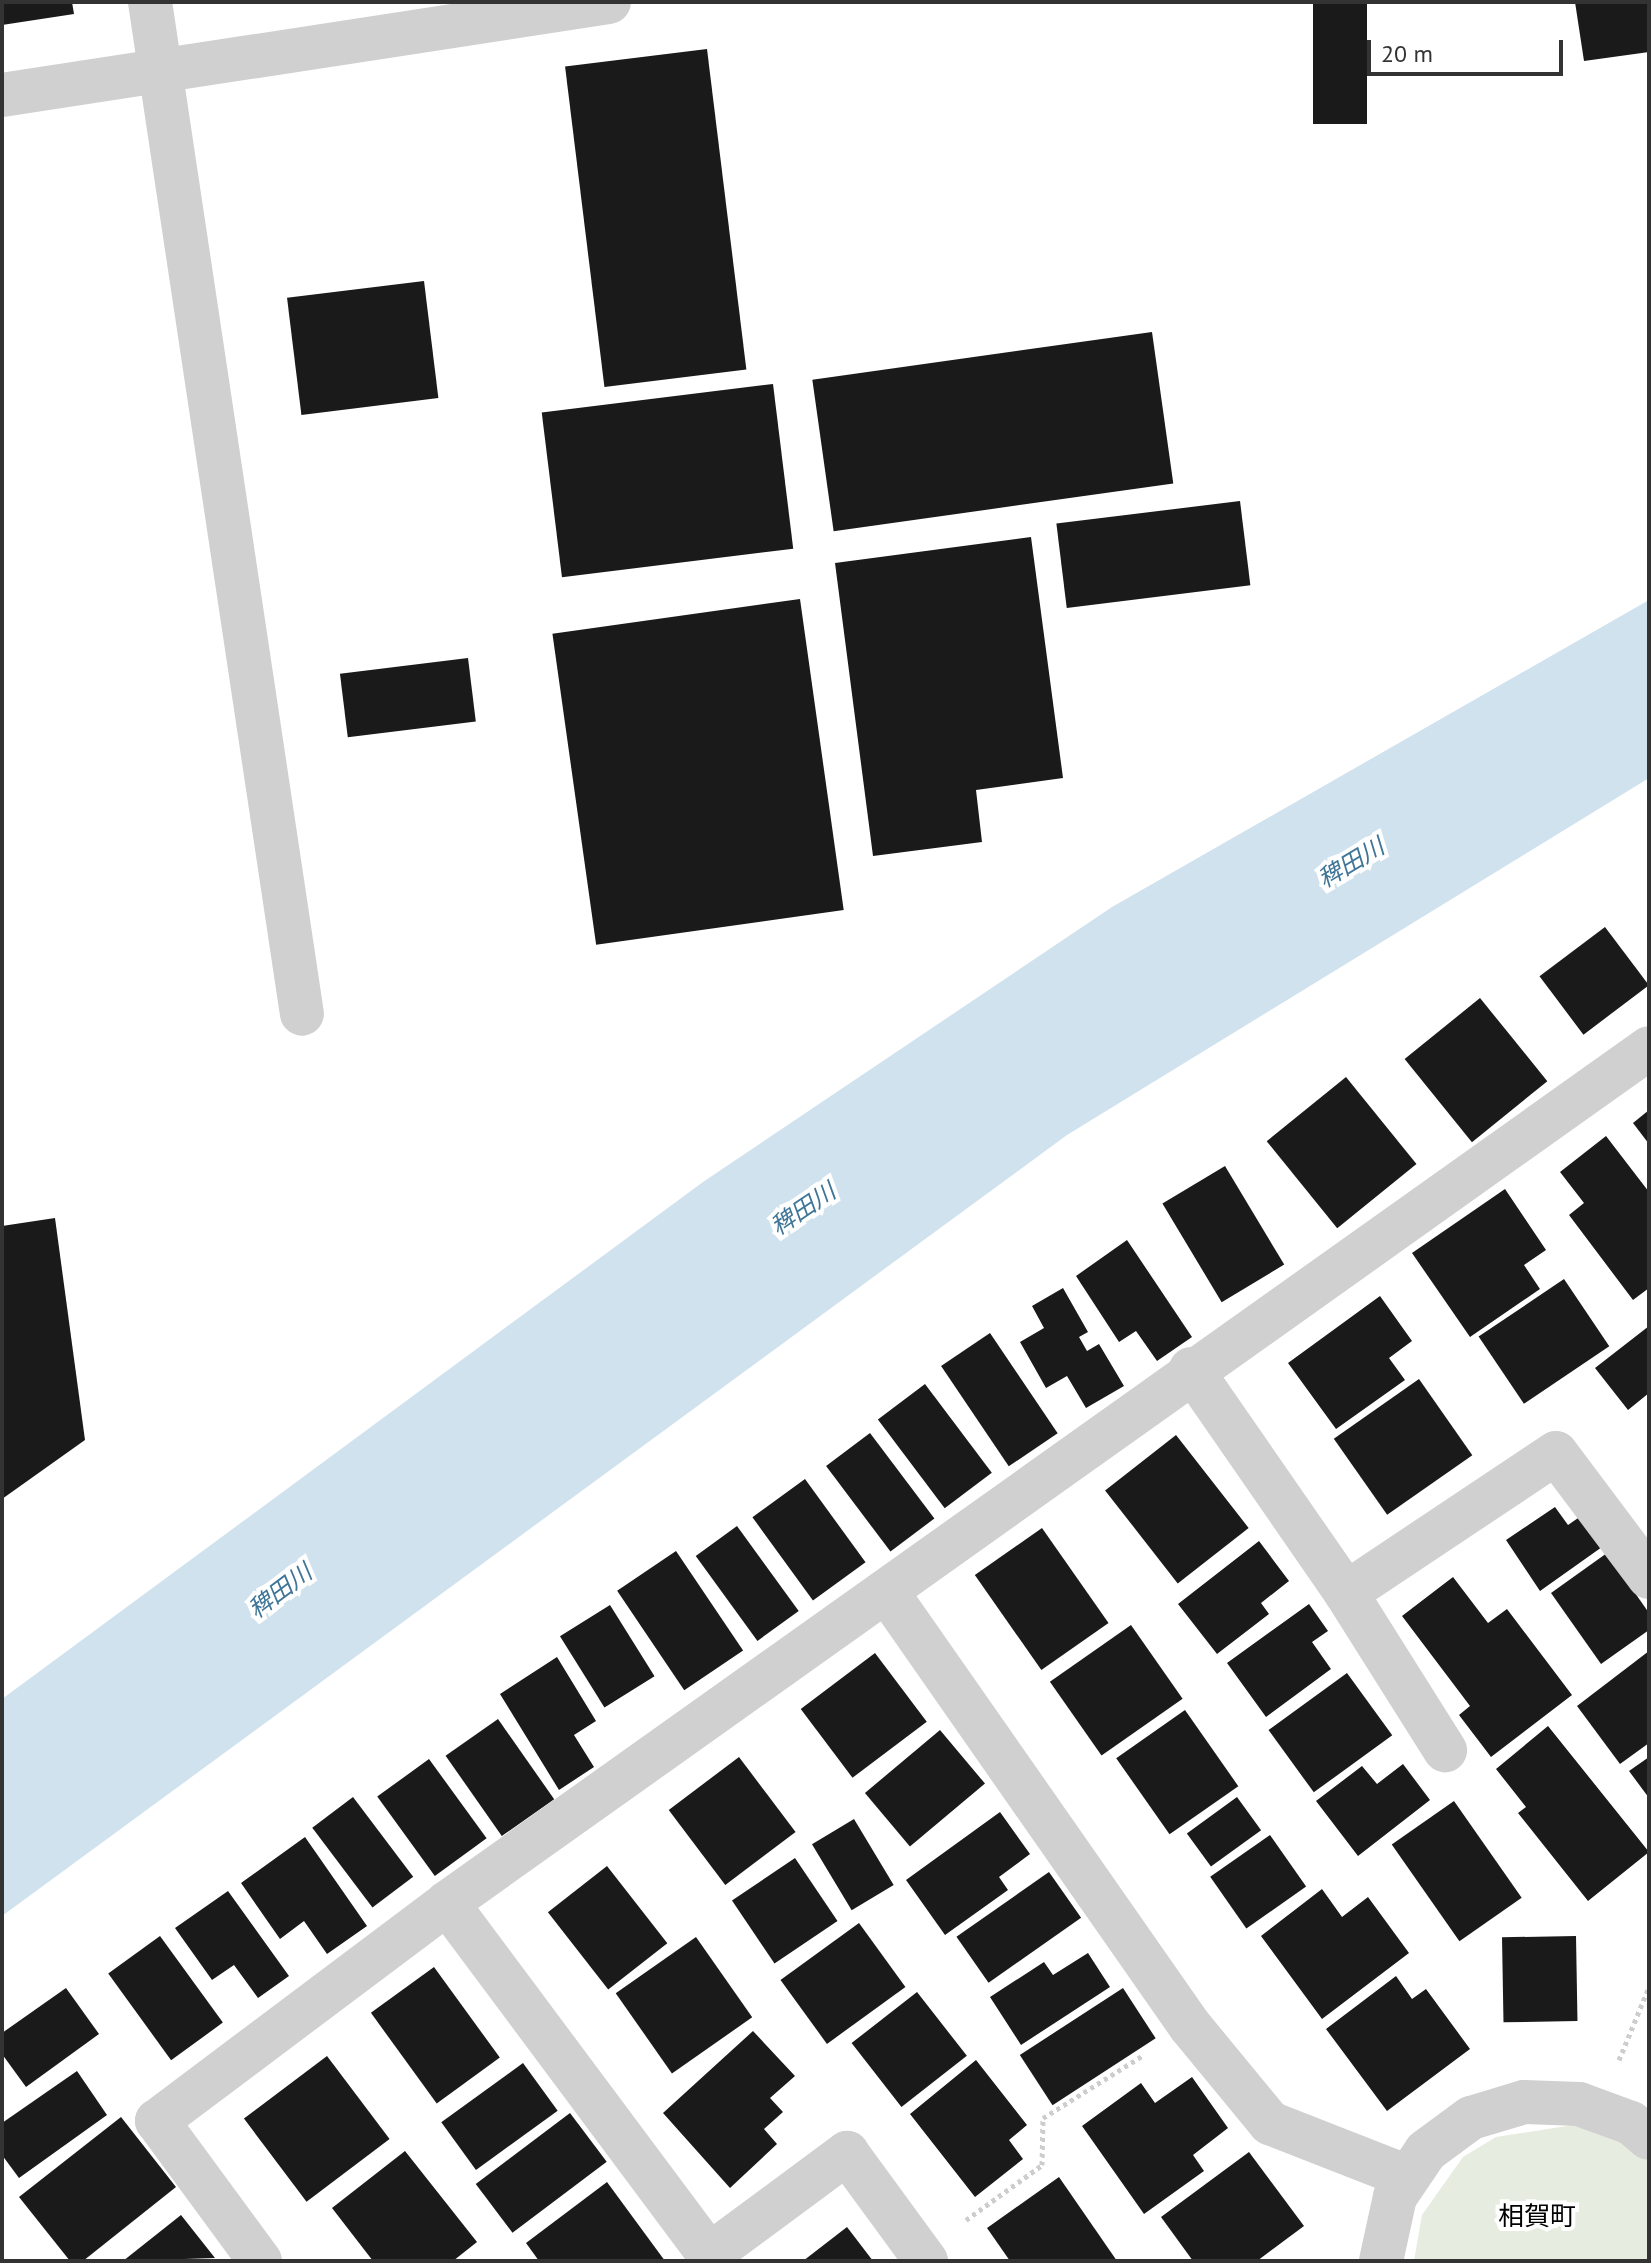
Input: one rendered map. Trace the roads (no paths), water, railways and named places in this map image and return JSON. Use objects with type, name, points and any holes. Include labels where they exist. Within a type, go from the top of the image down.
[{"type":"street","points":[[150,2],[302,1014]]},
{"type":"street","points":[[2,95],[609,2]]},
{"type":"street","points":[[260,2261],[157,2121],[447,1903],[889,1595],[1191,1369],[1649,1048]]},
{"type":"street","points":[[1191,1369],[1346,1593],[1445,1750]]},
{"type":"street","points":[[1346,1593],[1556,1453],[1649,1577]]},
{"type":"street","points":[[889,1595],[1190,2026],[1270,2123],[1408,2177]]},
{"type":"street","points":[[447,1903],[709,2255],[847,2153],[923,2257]]},
{"type":"street","points":[[1381,2261],[1395,2197],[1426,2151],[1471,2118],[1524,2102],[1579,2104],[1649,2138]]},
{"type":"water","name":"稗田川","points":[[1649,600],[1649,778],[1067,1135],[2,1916],[2,1699],[703,1182],[1112,907]]},
{"type":"district","name":"相賀町","points":[[1537,2216]]}]
